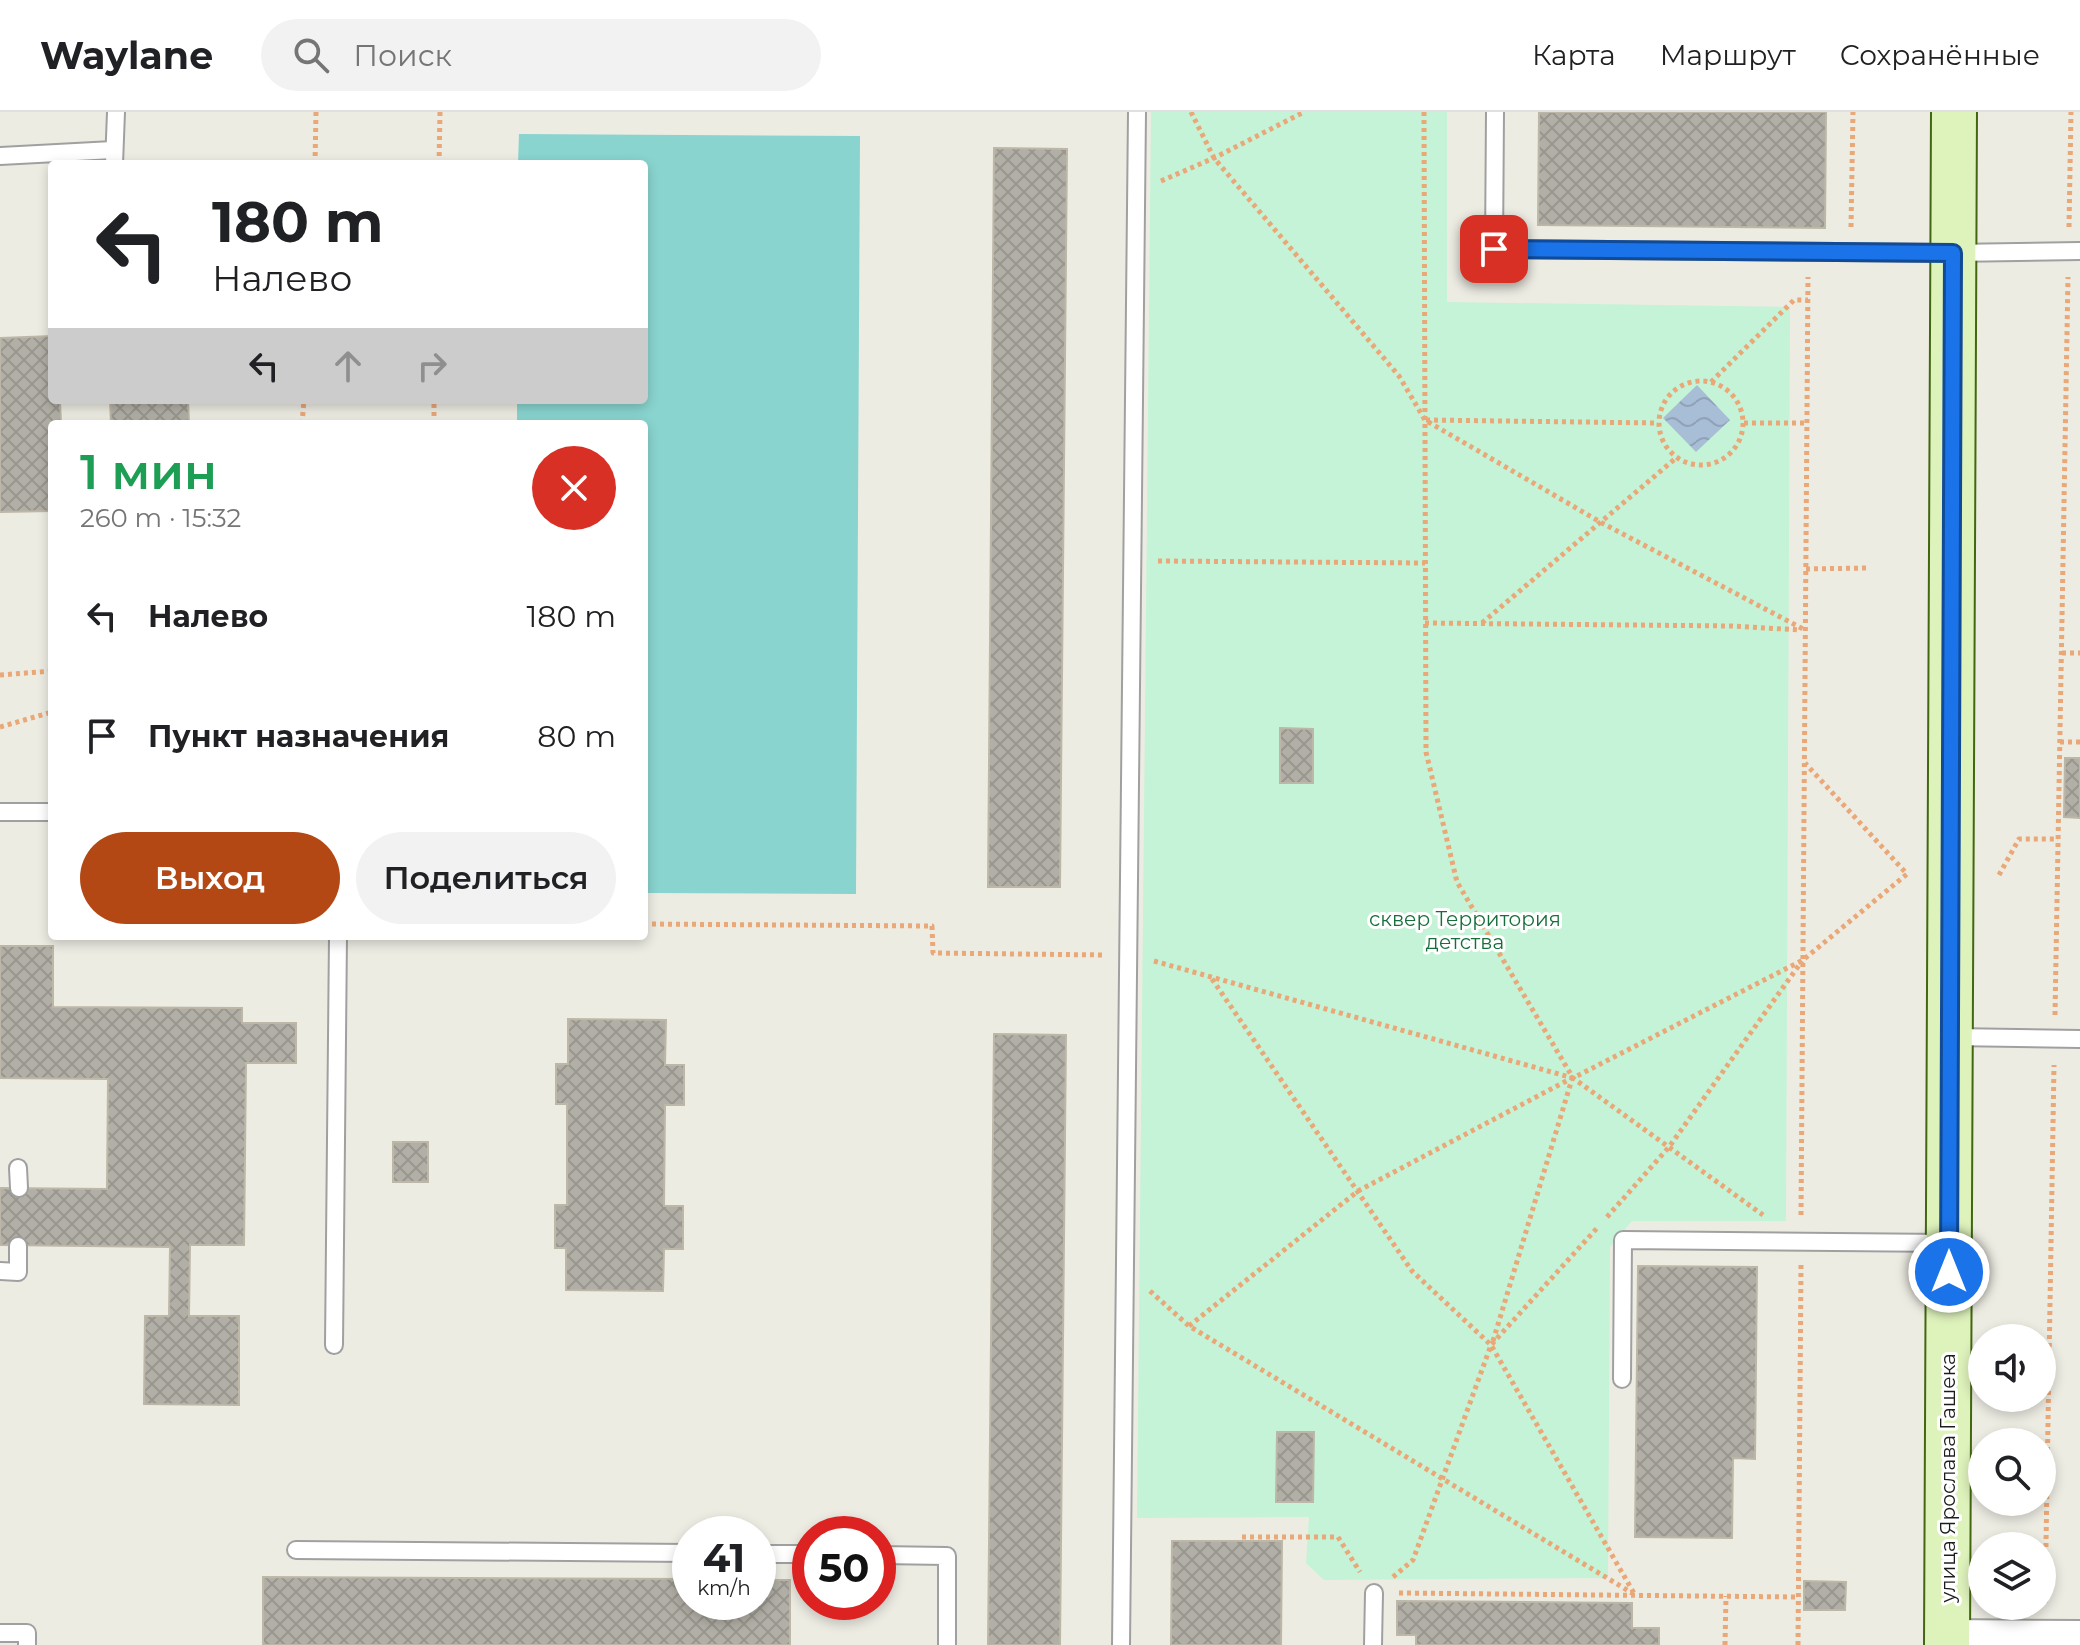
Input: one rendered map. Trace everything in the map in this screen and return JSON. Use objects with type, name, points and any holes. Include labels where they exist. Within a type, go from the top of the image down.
[{"type":"main road","name":"улица Ярослава Гашека","points":[[1947,1640],[1954,112]]},
{"type":"street","points":[[1947,1640],[2080,1637]]},
{"type":"lane","points":[[0,156],[113,157],[116,112]]},
{"type":"lane","points":[[1121,1645],[1137,112]]},
{"type":"lane","points":[[1495,112],[1494,249],[1953,253],[2074,251]]},
{"type":"lane","points":[[0,812],[48,812]]},
{"type":"lane","points":[[334,1345],[338,940]]},
{"type":"lane","points":[[1950,1037],[2080,1039]]},
{"type":"lane","points":[[18,1168],[19,1188]]},
{"type":"lane","points":[[1622,1379],[1623,1240],[1949,1243]]},
{"type":"lane","points":[[0,1271],[18,1272],[18,1246]]},
{"type":"lane","points":[[296,1550],[672,1553]]},
{"type":"lane","points":[[896,1555],[947,1556],[947,1645]]},
{"type":"lane","points":[[1373,1645],[1374,1593]]},
{"type":"lane","points":[[0,1633],[27,1633],[27,1645]]},
{"type":"path","points":[[315,160],[316,112]]},
{"type":"path","points":[[439,160],[440,112]]},
{"type":"path","points":[[1191,112],[1214,158],[1399,376],[1425,420],[1602,523],[1805,630]]},
{"type":"path","points":[[1136,192],[1214,158],[1304,112]]},
{"type":"path","points":[[1374,1593],[1413,1560],[1491,1345],[1573,1078],[1457,882],[1426,752],[1424,112]]},
{"type":"path","points":[[1851,252],[1853,112]]},
{"type":"path","points":[[2044,1637],[2060,742],[2074,251],[2071,112]]},
{"type":"path","points":[[1798,1645],[1808,252]]},
{"type":"path","points":[[1710,382],[1794,300],[1808,300]]},
{"type":"path","points":[[1701,380],[1717,383],[1731,393],[1740,407],[1744,423],[1740,439],[1731,453],[1717,463],[1701,466],[1676,458],[1661,440],[1658,423],[1661,407],[1671,393],[1684,384],[1701,380]]},
{"type":"path","points":[[1425,420],[1658,423]]},
{"type":"path","points":[[1744,423],[1806,423]]},
{"type":"path","points":[[1482,624],[1676,458]]},
{"type":"path","points":[[1133,560],[1425,563]]},
{"type":"path","points":[[1806,569],[1866,568]]},
{"type":"path","points":[[1425,623],[1732,626],[1805,630]]},
{"type":"path","points":[[2062,653],[2080,653]]},
{"type":"path","points":[[0,675],[48,671]]},
{"type":"path","points":[[0,727],[48,713]]},
{"type":"path","points":[[2060,742],[2080,742]]},
{"type":"path","points":[[1189,1326],[1358,1191],[1803,960],[1907,874],[1805,763]]},
{"type":"path","points":[[1999,875],[2019,839],[2058,839]]},
{"type":"path","points":[[648,924],[932,926],[933,953],[1130,955],[1211,977],[1573,1078],[1801,1242]]},
{"type":"path","points":[[1491,1345],[1669,1147],[1803,960]]},
{"type":"path","points":[[1211,977],[1412,1271],[1491,1345],[1635,1595]]},
{"type":"path","points":[[1126,1269],[1189,1326],[1635,1595]]},
{"type":"path","points":[[1242,1537],[1338,1537],[1374,1593]]},
{"type":"path","points":[[1374,1593],[1798,1597]]},
{"type":"path","points":[[1725,1645],[1726,1596]]},
{"type":"green space","name":"сквер Территория детства","points":[[1151,112],[1447,112],[1447,302],[1790,307],[1786,1221],[1632,1221],[1610,1247],[1608,1578],[1324,1580],[1306,1563],[1309,1517],[1137,1518]]},
{"type":"shaded area","points":[[519,134],[860,136],[856,894],[648,893],[648,420],[517,420],[517,404],[648,404],[648,160],[518,160]]},
{"type":"water","points":[[1697,385],[1730,420],[1696,452],[1663,418]]},
{"type":"building","points":[[1539,112],[1826,112],[1825,228],[1538,225]]},
{"type":"building","points":[[994,148],[1067,149],[1060,887],[988,887]]},
{"type":"building","points":[[48,336],[48,404],[60,404],[61,420],[48,420],[48,511],[0,512],[0,338]]},
{"type":"building","points":[[110,404],[188,404],[189,420],[111,420]]},
{"type":"building","points":[[1280,728],[1313,729],[1313,783],[1280,783]]},
{"type":"building","points":[[2065,758],[2080,758],[2080,818],[2064,817]]},
{"type":"building","points":[[0,946],[53,946],[53,1007],[242,1008],[242,1023],[296,1023],[296,1063],[246,1063],[244,1245],[190,1245],[189,1316],[239,1316],[239,1405],[144,1404],[145,1316],[169,1316],[170,1247],[0,1245],[0,1188],[107,1189],[108,1079],[0,1078]]},
{"type":"building","points":[[568,1019],[666,1020],[665,1065],[684,1065],[684,1105],[665,1105],[664,1206],[683,1206],[683,1249],[664,1249],[663,1291],[566,1290],[566,1248],[555,1248],[555,1205],[567,1205],[567,1104],[556,1104],[556,1064],[568,1064]]},
{"type":"building","points":[[994,1034],[1066,1035],[1060,1645],[988,1645]]},
{"type":"building","points":[[393,1142],[428,1142],[428,1182],[393,1182]]},
{"type":"building","points":[[1638,1266],[1757,1267],[1755,1459],[1733,1458],[1732,1538],[1635,1537]]},
{"type":"building","points":[[1277,1432],[1314,1432],[1313,1502],[1276,1502]]},
{"type":"building","points":[[1172,1541],[1282,1541],[1281,1645],[1171,1645]]},
{"type":"building","points":[[263,1577],[672,1579],[672,1620],[776,1620],[776,1580],[790,1580],[790,1645],[263,1645]]},
{"type":"building","points":[[1804,1581],[1846,1582],[1845,1610],[1804,1610]]},
{"type":"building","points":[[1397,1601],[1632,1603],[1632,1628],[1659,1628],[1659,1645],[1416,1645],[1416,1635],[1397,1635]]},
{"type":"route","points":[[1494,249],[1953,253],[1949,1272]]}]
